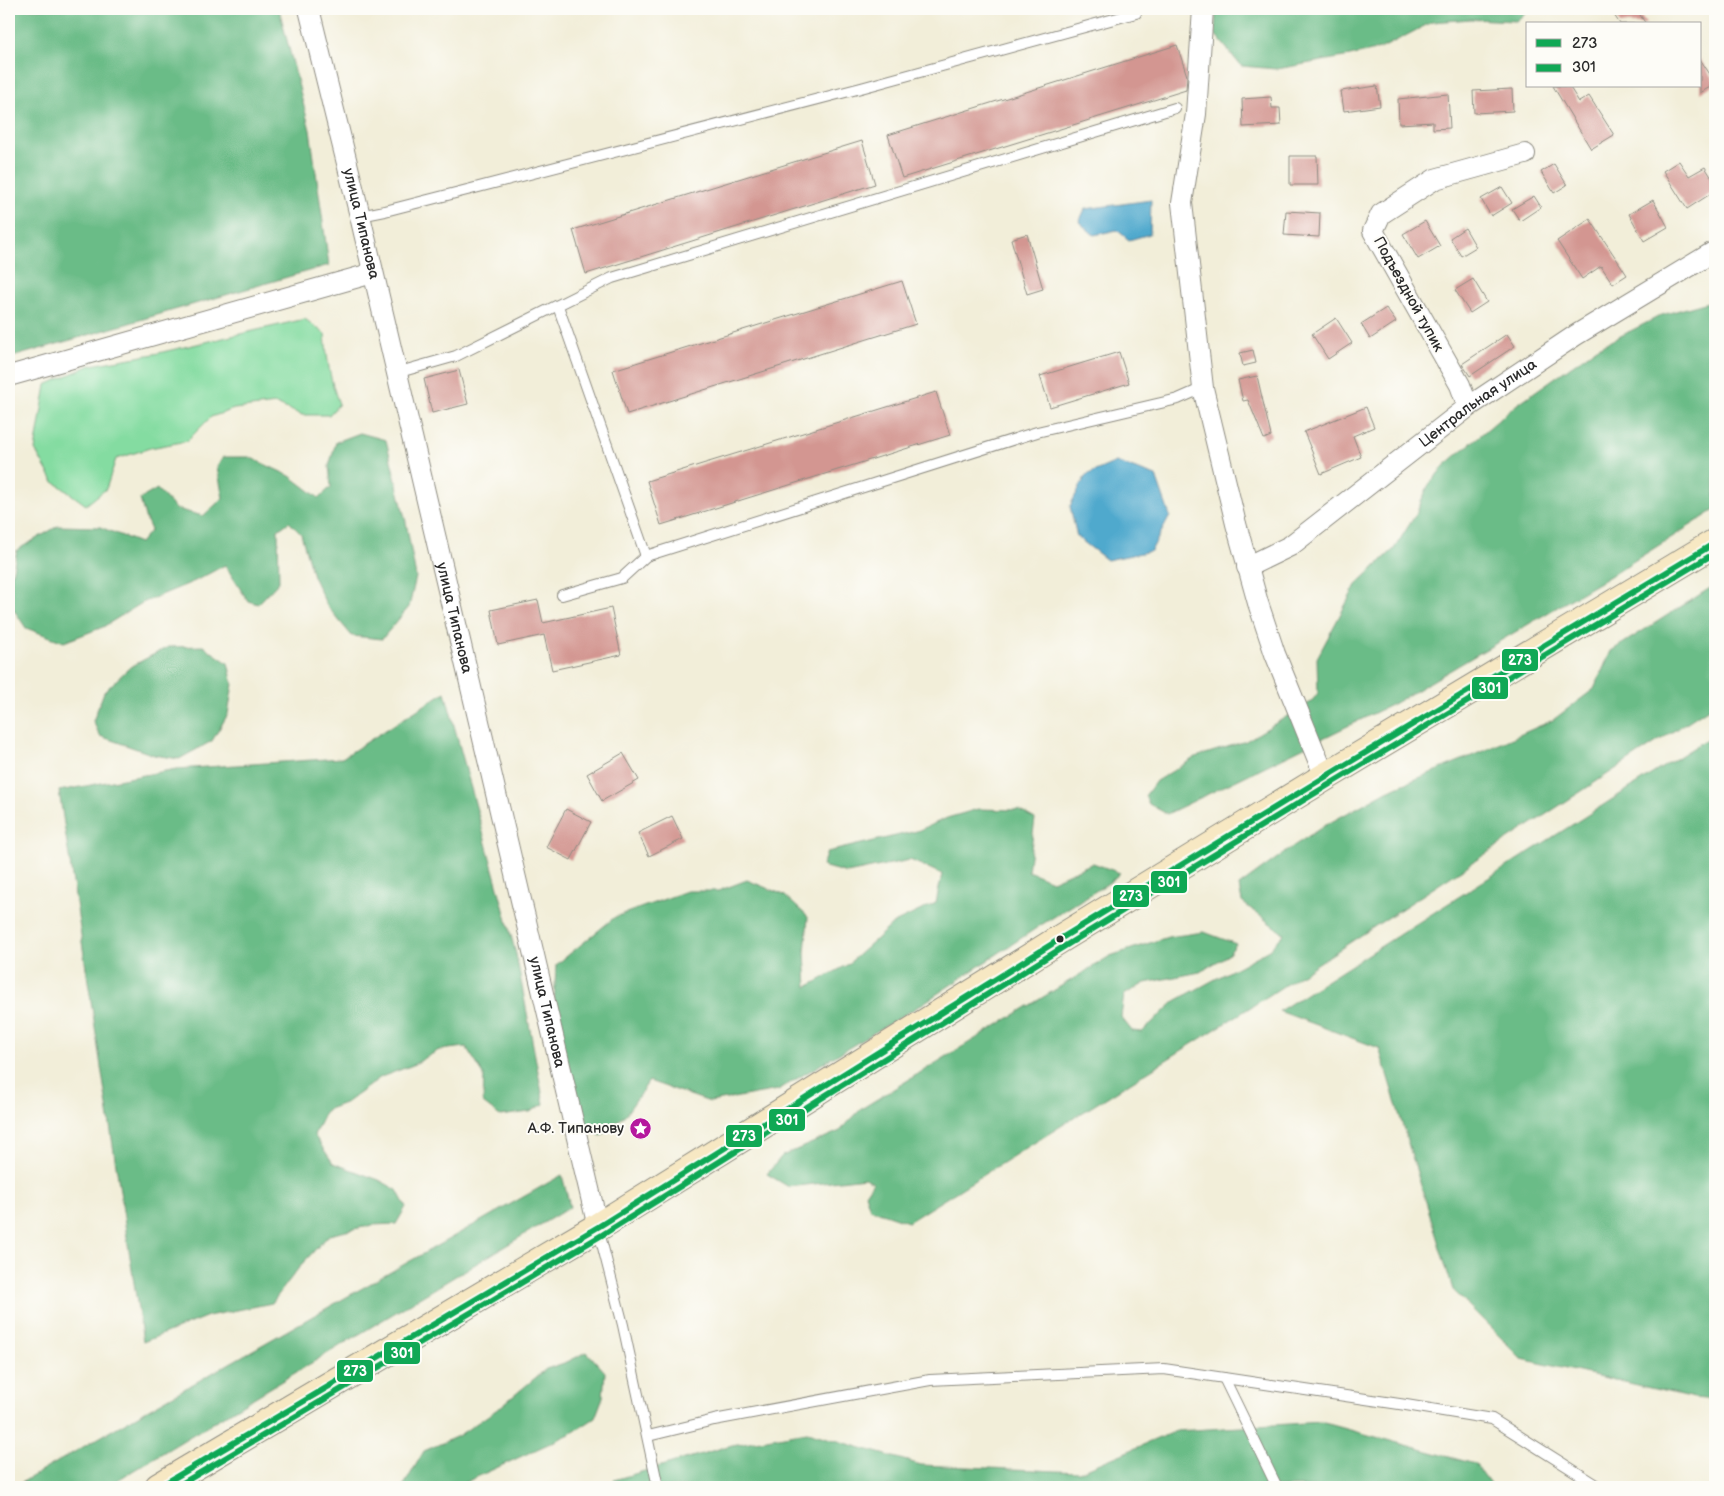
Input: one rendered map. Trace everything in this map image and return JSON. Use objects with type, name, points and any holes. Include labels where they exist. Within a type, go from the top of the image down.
[{"type":"main road","points":[[159,1487],[598,1227],[1052,944],[1325,777],[1715,543]]},
{"type":"street","name":"улица Типанова","points":[[309,9],[360,216],[598,1227]]},
{"type":"street","points":[[1203,9],[1196,114],[1182,203],[1203,388],[1247,567],[1275,654],[1325,777]]},
{"type":"street","name":"Подъездной тупик","points":[[1468,407],[1460,384],[1373,231],[1381,214],[1435,179],[1525,154]]},
{"type":"street","name":"Центральная улица","points":[[1247,567],[1290,546],[1468,407],[1576,336],[1715,250]]},
{"type":"street","points":[[9,376],[373,272]]},
{"type":"lane","points":[[360,216],[480,187],[861,88],[1136,13],[1136,9]]},
{"type":"lane","points":[[396,373],[456,356],[612,278],[1175,108]]},
{"type":"lane","points":[[558,306],[646,556]]},
{"type":"lane","points":[[562,595],[622,578],[646,556],[1037,432],[1178,399],[1203,388]]},
{"type":"lane","points":[[598,1227],[623,1325],[658,1487]]},
{"type":"lane","points":[[648,1436],[714,1420],[930,1380],[1164,1369],[1492,1419],[1600,1487]]},
{"type":"lane","points":[[1224,1378],[1277,1487]]},
{"type":"green space","points":[[9,9],[279,9],[310,130],[329,265],[9,358]]},
{"type":"green space","points":[[1216,9],[1530,9],[1516,21],[1471,19],[1432,22],[1380,49],[1277,69],[1241,66],[1215,34]]},
{"type":"green space","points":[[1715,300],[1715,510],[1610,576],[1395,703],[1167,814],[1149,804],[1145,796],[1156,781],[1196,757],[1246,741],[1311,702],[1318,693],[1317,658],[1356,585],[1394,549],[1416,514],[1428,486],[1444,466],[1516,405],[1597,348],[1662,315]]},
{"type":"green space","points":[[305,319],[325,334],[329,370],[339,404],[329,415],[302,415],[276,404],[234,409],[211,417],[187,441],[150,448],[116,459],[106,489],[86,505],[53,481],[35,450],[46,385],[91,365],[154,354]]},
{"type":"green space","points":[[360,433],[386,440],[406,522],[416,577],[409,607],[382,639],[352,636],[327,606],[313,576],[301,534],[289,522],[278,530],[279,582],[258,604],[248,601],[225,565],[195,581],[142,603],[103,627],[64,642],[26,628],[10,604],[11,579],[17,550],[58,526],[100,527],[140,543],[151,530],[140,499],[157,489],[176,509],[203,516],[223,498],[217,467],[223,457],[249,457],[290,476],[319,498],[331,487],[329,466],[336,442]]},
{"type":"green space","points":[[1715,585],[1715,704],[1262,1000],[908,1222],[870,1209],[865,1194],[873,1182],[865,1178],[789,1187],[767,1174],[782,1156],[840,1131],[861,1109],[1110,956],[1168,937],[1204,932],[1236,944],[1228,955],[1200,972],[1145,983],[1124,995],[1121,1017],[1132,1031],[1142,1032],[1175,1001],[1269,950],[1284,934],[1242,902],[1239,886],[1324,826],[1387,791],[1553,720],[1594,689],[1611,651]]},
{"type":"green space","points":[[203,646],[228,663],[233,684],[228,714],[212,741],[179,759],[154,755],[100,736],[93,721],[104,692],[130,667],[168,647]]},
{"type":"green space","points":[[445,692],[516,954],[544,1104],[530,1112],[500,1116],[483,1103],[484,1075],[466,1047],[439,1050],[413,1065],[381,1077],[347,1102],[326,1110],[314,1135],[333,1163],[379,1180],[397,1190],[406,1207],[396,1224],[372,1225],[329,1235],[301,1265],[272,1303],[208,1316],[143,1342],[59,791],[176,769],[342,758]]},
{"type":"green space","points":[[1715,734],[1715,1400],[1694,1398],[1522,1359],[1453,1290],[1379,1048],[1279,1011]]},
{"type":"green space","points":[[978,809],[1019,810],[1035,819],[1028,871],[1052,881],[1093,863],[1120,873],[1110,882],[1041,925],[919,1006],[778,1090],[710,1102],[649,1081],[626,1114],[601,1136],[571,1112],[554,1006],[556,965],[615,917],[687,891],[718,891],[747,880],[784,895],[808,917],[805,953],[807,987],[847,965],[894,923],[936,903],[942,874],[910,860],[847,873],[822,866],[827,852],[917,831],[947,818]]},
{"type":"green space","points":[[562,1175],[570,1207],[106,1487],[14,1487],[140,1414]]},
{"type":"green space","points":[[587,1352],[605,1372],[603,1397],[595,1418],[572,1433],[455,1487],[403,1487],[424,1451],[458,1436],[499,1408],[546,1369],[567,1362]]},
{"type":"green space","points":[[1321,1422],[1475,1464],[1492,1487],[609,1487],[614,1480],[732,1445],[807,1432],[921,1465],[1079,1472],[1176,1431]]},
{"type":"water","points":[[1151,200],[1150,234],[1129,240],[1117,230],[1094,235],[1079,222],[1085,209]]},
{"type":"water","points":[[1116,462],[1156,476],[1170,516],[1151,551],[1107,560],[1077,537],[1070,506],[1086,475]]},
{"type":"building","points":[[1610,9],[1636,9],[1645,22],[1619,22]]},
{"type":"building","points":[[1177,45],[1187,76],[1186,90],[902,178],[888,135]]},
{"type":"building","points":[[1702,62],[1715,84],[1700,93],[1700,88],[1702,88]]},
{"type":"building","points":[[1377,86],[1380,106],[1344,111],[1341,91]]},
{"type":"building","points":[[1554,88],[1570,88],[1579,102],[1589,96],[1614,135],[1591,149]]},
{"type":"building","points":[[1512,89],[1513,111],[1474,113],[1473,91]]},
{"type":"building","points":[[1448,94],[1450,128],[1433,129],[1433,122],[1399,124],[1398,99]]},
{"type":"building","points":[[1271,97],[1272,108],[1280,108],[1281,125],[1243,127],[1242,99]]},
{"type":"building","points":[[862,141],[875,184],[586,274],[573,230]]},
{"type":"building","points":[[1290,156],[1317,156],[1318,185],[1290,185]]},
{"type":"building","points":[[1679,161],[1689,176],[1705,167],[1715,183],[1715,191],[1687,209],[1663,171]]},
{"type":"building","points":[[1554,164],[1567,185],[1554,193],[1541,172]]},
{"type":"building","points":[[1502,187],[1512,203],[1491,216],[1481,199]]},
{"type":"building","points":[[1534,196],[1541,207],[1520,221],[1512,209]]},
{"type":"building","points":[[1653,200],[1668,227],[1644,241],[1629,214]]},
{"type":"building","points":[[1286,211],[1320,213],[1319,237],[1284,235]]},
{"type":"building","points":[[1590,219],[1627,275],[1613,284],[1601,266],[1582,279],[1557,241]]},
{"type":"building","points":[[1425,221],[1440,246],[1418,259],[1403,234]]},
{"type":"building","points":[[1465,228],[1476,247],[1461,256],[1450,238]]},
{"type":"building","points":[[1027,234],[1043,289],[1027,294],[1011,239]]},
{"type":"building","points":[[1473,279],[1487,302],[1470,313],[1455,290]]},
{"type":"building","points":[[902,281],[916,324],[627,414],[613,370]]},
{"type":"building","points":[[1386,308],[1396,322],[1370,339],[1361,324]]},
{"type":"building","points":[[1336,318],[1352,343],[1328,359],[1312,334]]},
{"type":"building","points":[[1507,334],[1515,346],[1470,376],[1462,364]]},
{"type":"building","points":[[1253,350],[1256,363],[1243,366],[1240,353]]},
{"type":"building","points":[[1119,352],[1129,383],[1050,407],[1040,376]]},
{"type":"building","points":[[459,370],[468,404],[432,413],[424,379]]},
{"type":"building","points":[[1257,376],[1271,436],[1264,439],[1248,400],[1243,401],[1238,380]]},
{"type":"building","points":[[936,392],[950,435],[661,525],[647,481]]},
{"type":"building","points":[[1366,407],[1374,427],[1353,436],[1361,457],[1321,474],[1304,432]]},
{"type":"building","points":[[538,600],[543,623],[611,608],[621,655],[552,670],[544,635],[498,645],[491,610]]},
{"type":"building","points":[[623,753],[639,780],[602,801],[587,774]]},
{"type":"building","points":[[566,809],[591,822],[571,860],[546,847]]},
{"type":"building","points":[[672,816],[683,839],[649,856],[638,833]]},
{"type":"transit line","name":"273","points":[[159,1487],[598,1227],[1060,939],[1325,777],[1715,543]]},
{"type":"transit line","name":"301","points":[[176,1487],[602,1235],[1065,946],[1330,784],[1715,553]]},
{"type":"place","name":"А.Ф. Типанову","points":[[640,1128]]}]
